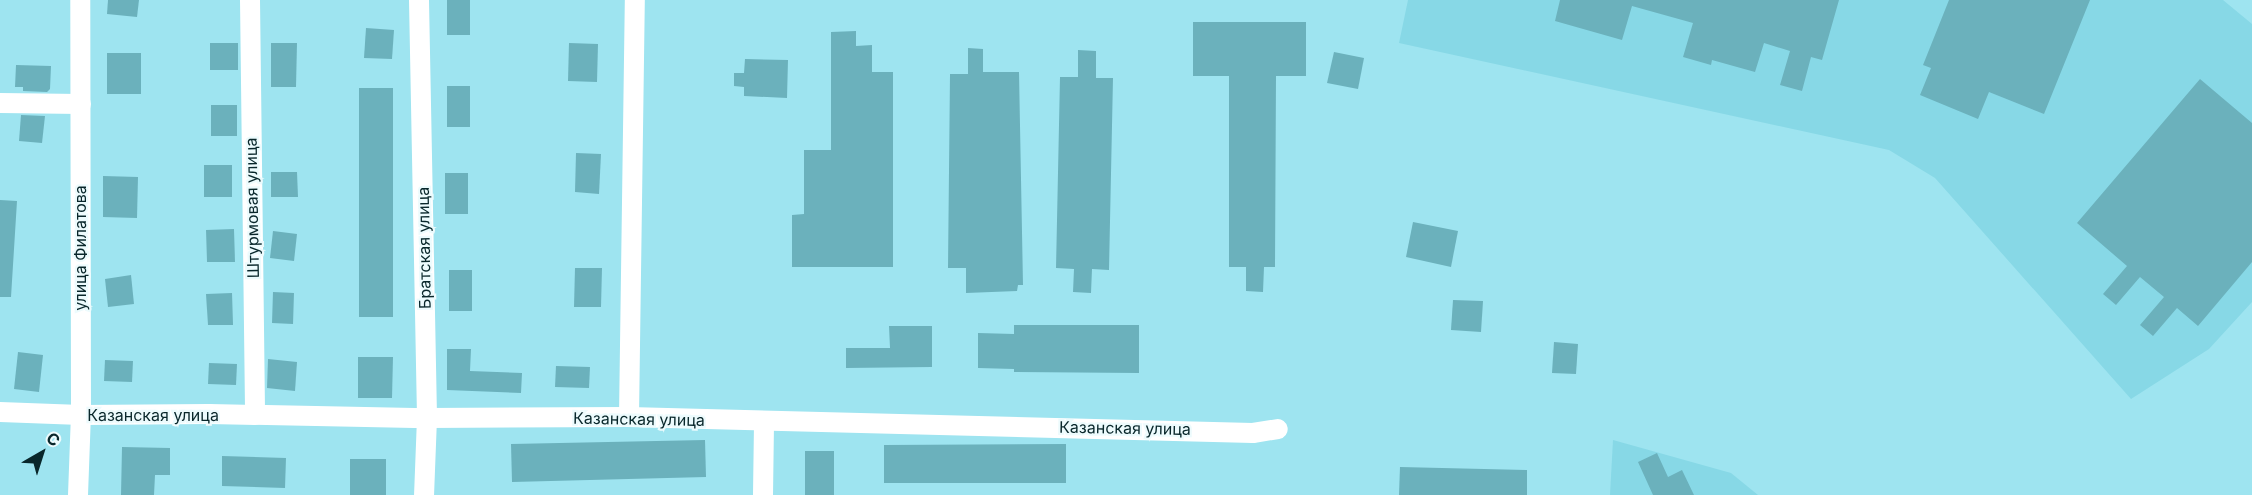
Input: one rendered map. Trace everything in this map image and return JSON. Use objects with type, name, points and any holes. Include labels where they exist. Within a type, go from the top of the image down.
[{"type":"street","name":"улица Филатова","points":[[78,495],[81,415],[80,0]]},
{"type":"street","name":"Штурмовая улица","points":[[250,0],[255,415]]},
{"type":"street","name":"Братская улица","points":[[419,0],[427,418],[424,495]]},
{"type":"street","points":[[629,417],[634,0]]},
{"type":"street","points":[[0,103],[81,104]]},
{"type":"street","name":"Казанская улица","points":[[0,412],[81,415],[427,418],[629,417],[1253,433],[1278,429]]},
{"type":"street","points":[[763,495],[764,422]]},
{"type":"shaded area","points":[[1408,0],[2223,0],[2252,24],[2252,302],[2209,349],[2131,399],[1935,178],[1889,150],[1399,43]]},
{"type":"shaded area","points":[[1613,440],[1731,473],[1758,495],[1610,495]]},
{"type":"building","points":[[108,0],[139,0],[137,17],[107,14]]},
{"type":"building","points":[[447,0],[470,0],[470,35],[447,35]]},
{"type":"building","points":[[1560,0],[1839,0],[1822,60],[1811,57],[1802,91],[1780,85],[1790,51],[1764,43],[1755,72],[1712,60],[1711,65],[1683,57],[1693,23],[1632,6],[1622,40],[1555,21]]},
{"type":"building","points":[[1949,0],[2090,0],[2044,114],[1989,92],[1978,119],[1920,95],[1931,68],[1923,65]]},
{"type":"building","points":[[1193,22],[1306,22],[1306,76],[1276,76],[1275,267],[1264,267],[1263,292],[1246,291],[1246,267],[1229,267],[1229,76],[1193,76]]},
{"type":"building","points":[[366,28],[394,30],[392,59],[364,58]]},
{"type":"building","points":[[856,31],[856,46],[872,45],[872,72],[893,72],[893,267],[792,267],[792,215],[804,214],[804,150],[831,150],[831,32]]},
{"type":"building","points":[[210,43],[238,43],[238,70],[210,70]]},
{"type":"building","points":[[271,43],[297,43],[296,87],[271,87]]},
{"type":"building","points":[[569,43],[598,44],[597,82],[568,81]]},
{"type":"building","points":[[968,48],[983,49],[983,72],[1019,72],[1023,285],[1018,285],[1017,291],[966,293],[966,268],[948,268],[950,74],[968,74]]},
{"type":"building","points":[[1078,50],[1096,51],[1096,78],[1113,78],[1109,270],[1092,269],[1091,293],[1073,292],[1074,269],[1056,268],[1060,77],[1078,77]]},
{"type":"building","points":[[1334,52],[1364,58],[1358,89],[1327,83]]},
{"type":"building","points":[[107,53],[141,53],[141,94],[107,94]]},
{"type":"building","points":[[745,59],[788,60],[787,98],[744,96],[744,87],[734,86],[734,73],[744,73]]},
{"type":"building","points":[[16,65],[51,66],[50,89],[47,92],[23,91],[23,87],[15,87]]},
{"type":"building","points":[[2200,79],[2252,123],[2252,262],[2198,326],[2177,308],[2153,336],[2140,325],[2164,297],[2140,277],[2116,305],[2103,294],[2127,266],[2077,223]]},
{"type":"building","points":[[447,86],[470,86],[470,127],[447,127]]},
{"type":"building","points":[[359,88],[393,88],[393,317],[359,317]]},
{"type":"building","points":[[211,105],[237,105],[237,136],[211,136]]},
{"type":"building","points":[[21,115],[45,116],[42,143],[19,141]]},
{"type":"building","points":[[576,153],[601,154],[599,194],[575,192]]},
{"type":"building","points":[[204,165],[232,165],[232,197],[204,197]]},
{"type":"building","points":[[271,172],[297,172],[298,197],[271,197]]},
{"type":"building","points":[[445,173],[468,173],[468,214],[445,214]]},
{"type":"building","points":[[103,176],[138,177],[137,218],[103,217]]},
{"type":"building","points":[[0,200],[17,201],[11,297],[0,297]]},
{"type":"building","points":[[1413,222],[1458,231],[1451,267],[1406,257]]},
{"type":"building","points":[[234,229],[235,262],[207,262],[206,230]]},
{"type":"building","points":[[273,231],[297,234],[294,261],[270,258]]},
{"type":"building","points":[[575,268],[602,268],[601,307],[574,307]]},
{"type":"building","points":[[449,270],[472,270],[472,311],[449,311]]},
{"type":"building","points":[[131,275],[134,304],[108,307],[105,279]]},
{"type":"building","points":[[273,292],[294,293],[293,324],[272,323]]},
{"type":"building","points":[[232,293],[233,325],[208,325],[206,294]]},
{"type":"building","points":[[1453,300],[1483,301],[1481,332],[1451,330]]},
{"type":"building","points":[[1014,325],[1139,325],[1139,373],[1014,372],[1014,369],[978,368],[978,333],[1014,334]]},
{"type":"building","points":[[889,326],[932,326],[932,367],[846,368],[846,348],[890,348]]},
{"type":"building","points":[[1554,342],[1578,344],[1576,374],[1552,373]]},
{"type":"building","points":[[447,349],[471,349],[470,371],[522,373],[521,393],[447,390]]},
{"type":"building","points":[[18,352],[43,355],[39,392],[14,389]]},
{"type":"building","points":[[358,357],[393,357],[392,398],[358,398]]},
{"type":"building","points":[[268,359],[297,362],[295,391],[267,388]]},
{"type":"building","points":[[105,360],[133,361],[132,382],[104,381]]},
{"type":"building","points":[[209,363],[237,364],[236,385],[208,384]]},
{"type":"building","points":[[556,366],[590,367],[589,388],[555,387]]},
{"type":"building","points":[[705,440],[706,477],[512,482],[511,444]]},
{"type":"building","points":[[1066,444],[1066,483],[884,483],[884,445]]},
{"type":"building","points":[[122,447],[170,448],[170,475],[155,475],[154,495],[121,495]]},
{"type":"building","points":[[805,451],[834,451],[834,495],[805,495]]},
{"type":"building","points":[[1657,453],[1668,477],[1682,470],[1694,495],[1653,495],[1638,462]]},
{"type":"building","points":[[222,456],[286,458],[285,488],[222,486]]},
{"type":"building","points":[[350,459],[386,459],[386,495],[350,495]]},
{"type":"building","points":[[1400,467],[1527,470],[1527,495],[1399,495]]}]
